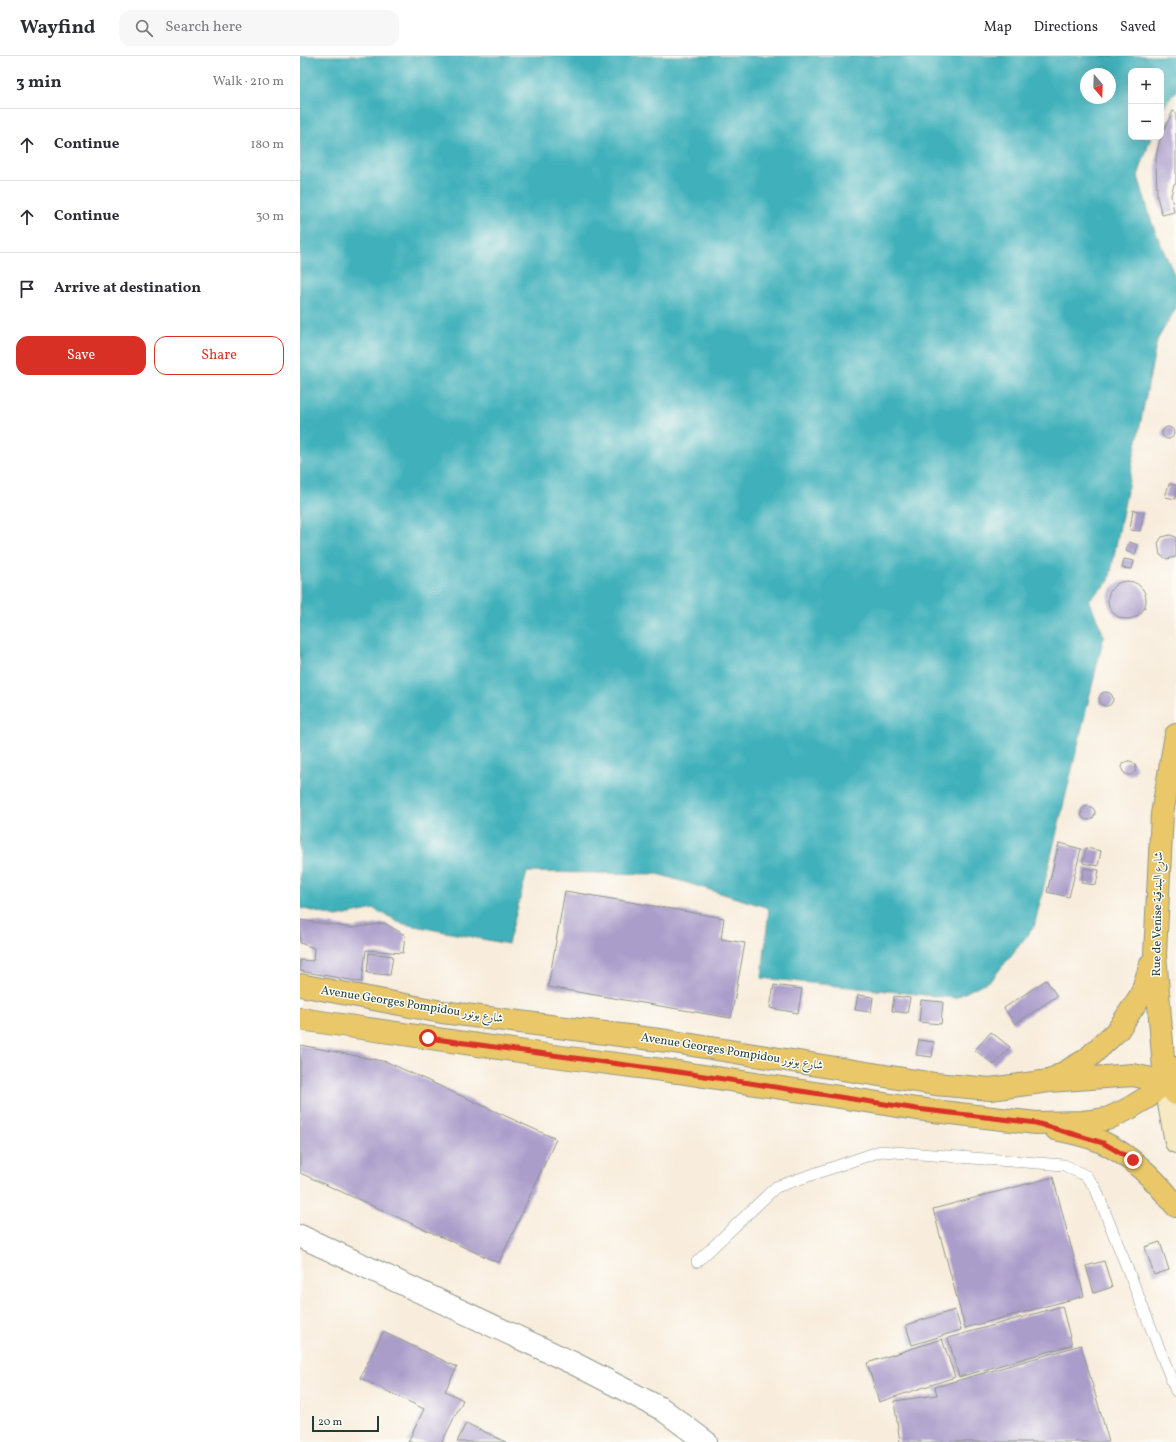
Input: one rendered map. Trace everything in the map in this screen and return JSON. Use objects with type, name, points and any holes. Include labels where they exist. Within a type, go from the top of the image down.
[{"type":"main road","name":"Rue de Venise شارع البندقية","points":[[1176,735],[1162,814],[1155,954],[1172,1081],[1176,1142]]},
{"type":"main road","points":[[1049,1081],[1086,1060],[1118,1030],[1141,994],[1155,954]]},
{"type":"main road","name":"Avenue Georges Pompidou شارع بونور","points":[[300,985],[442,1012],[667,1041],[935,1084],[990,1090],[1049,1081],[1133,1075],[1172,1081]]},
{"type":"main road","points":[[300,1019],[309,1022],[678,1072],[917,1109],[1036,1123],[1083,1122],[1107,1119],[1128,1109],[1172,1081]]},
{"type":"main road","points":[[1036,1123],[1103,1143],[1133,1160],[1159,1185],[1176,1206]]},
{"type":"street","points":[[300,1236],[575,1364],[662,1408],[706,1442]]},
{"type":"lane","points":[[697,1262],[776,1187],[881,1151],[1064,1165],[1086,1176],[1095,1187],[1176,1391]]},
{"type":"water","points":[[300,56],[1176,56],[1176,91],[1164,106],[1164,68],[1128,68],[1128,140],[1150,140],[1138,176],[1153,226],[1176,279],[1176,308],[1157,340],[1109,581],[1089,600],[1104,636],[1034,927],[992,979],[955,998],[762,978],[769,908],[658,874],[527,872],[508,944],[404,924],[374,909],[337,917],[300,908]]},
{"type":"building","points":[[1173,111],[1176,113],[1176,183],[1174,184],[1171,195],[1174,212],[1162,215],[1157,197],[1156,157],[1160,140],[1164,140],[1164,129]]},
{"type":"building","points":[[1168,427],[1172,429],[1174,433],[1172,437],[1168,439],[1164,437],[1162,433],[1164,429]]},
{"type":"building","points":[[1169,484],[1176,485],[1176,499],[1165,497]]},
{"type":"building","points":[[1133,510],[1144,512],[1140,531],[1130,530]]},
{"type":"building","points":[[1170,535],[1176,537],[1176,557],[1167,559],[1160,555],[1158,543],[1162,537]]},
{"type":"building","points":[[1129,542],[1138,545],[1135,555],[1126,551]]},
{"type":"building","points":[[1124,559],[1134,561],[1132,569],[1122,568]]},
{"type":"building","points":[[1127,581],[1137,584],[1143,590],[1146,600],[1143,610],[1137,616],[1127,619],[1117,616],[1111,610],[1108,600],[1111,590],[1117,584]]},
{"type":"building","points":[[1103,692],[1109,692],[1113,696],[1113,702],[1109,706],[1103,706],[1099,702],[1099,696]]},
{"type":"building","points":[[1126,761],[1132,761],[1136,765],[1136,771],[1132,775],[1126,775],[1122,771],[1122,765]]},
{"type":"building","points":[[1085,806],[1091,806],[1095,810],[1095,816],[1091,820],[1085,820],[1081,816],[1081,810]]},
{"type":"building","points":[[1059,843],[1081,849],[1069,897],[1047,892]]},
{"type":"building","points":[[1086,848],[1101,851],[1098,866],[1083,863]]},
{"type":"building","points":[[1084,868],[1099,870],[1096,885],[1081,883]]},
{"type":"building","points":[[565,891],[724,918],[721,939],[745,943],[731,1018],[548,987]]},
{"type":"building","points":[[300,920],[354,928],[384,923],[405,935],[403,953],[366,950],[362,982],[300,971],[300,960],[313,961],[314,948],[300,943]]},
{"type":"building","points":[[369,953],[393,956],[390,975],[367,973]]},
{"type":"building","points":[[1046,980],[1057,996],[1015,1024],[1004,1008]]},
{"type":"building","points":[[774,985],[802,989],[798,1013],[770,1008]]},
{"type":"building","points":[[858,995],[873,997],[871,1012],[855,1010]]},
{"type":"building","points":[[894,996],[910,998],[907,1013],[892,1011]]},
{"type":"building","points":[[921,1000],[943,1002],[941,1024],[919,1022]]},
{"type":"building","points":[[991,1032],[1010,1047],[994,1065],[975,1050]]},
{"type":"building","points":[[919,1040],[934,1042],[932,1057],[916,1055]]},
{"type":"building","points":[[300,1045],[387,1062],[556,1139],[499,1263],[300,1173]]},
{"type":"building","points":[[1053,1177],[1084,1296],[965,1328],[933,1209]]},
{"type":"building","points":[[1160,1242],[1169,1270],[1154,1275],[1145,1247]]},
{"type":"building","points":[[1104,1261],[1112,1287],[1094,1293],[1086,1266]]},
{"type":"building","points":[[1062,1306],[1072,1345],[959,1377],[948,1338]]},
{"type":"building","points":[[955,1310],[961,1330],[912,1345],[906,1325]]},
{"type":"building","points":[[383,1332],[457,1367],[445,1391],[463,1400],[442,1442],[408,1442],[424,1409],[360,1378]]},
{"type":"building","points":[[942,1339],[955,1377],[879,1402],[867,1363]]},
{"type":"building","points":[[1081,1345],[1109,1442],[900,1442],[894,1401],[937,1395],[935,1387]]},
{"type":"building","points":[[466,1423],[506,1442],[457,1442]]},
{"type":"route","points":[[428,1038],[678,1072],[917,1109],[1036,1123],[1103,1143],[1133,1160]]}]
